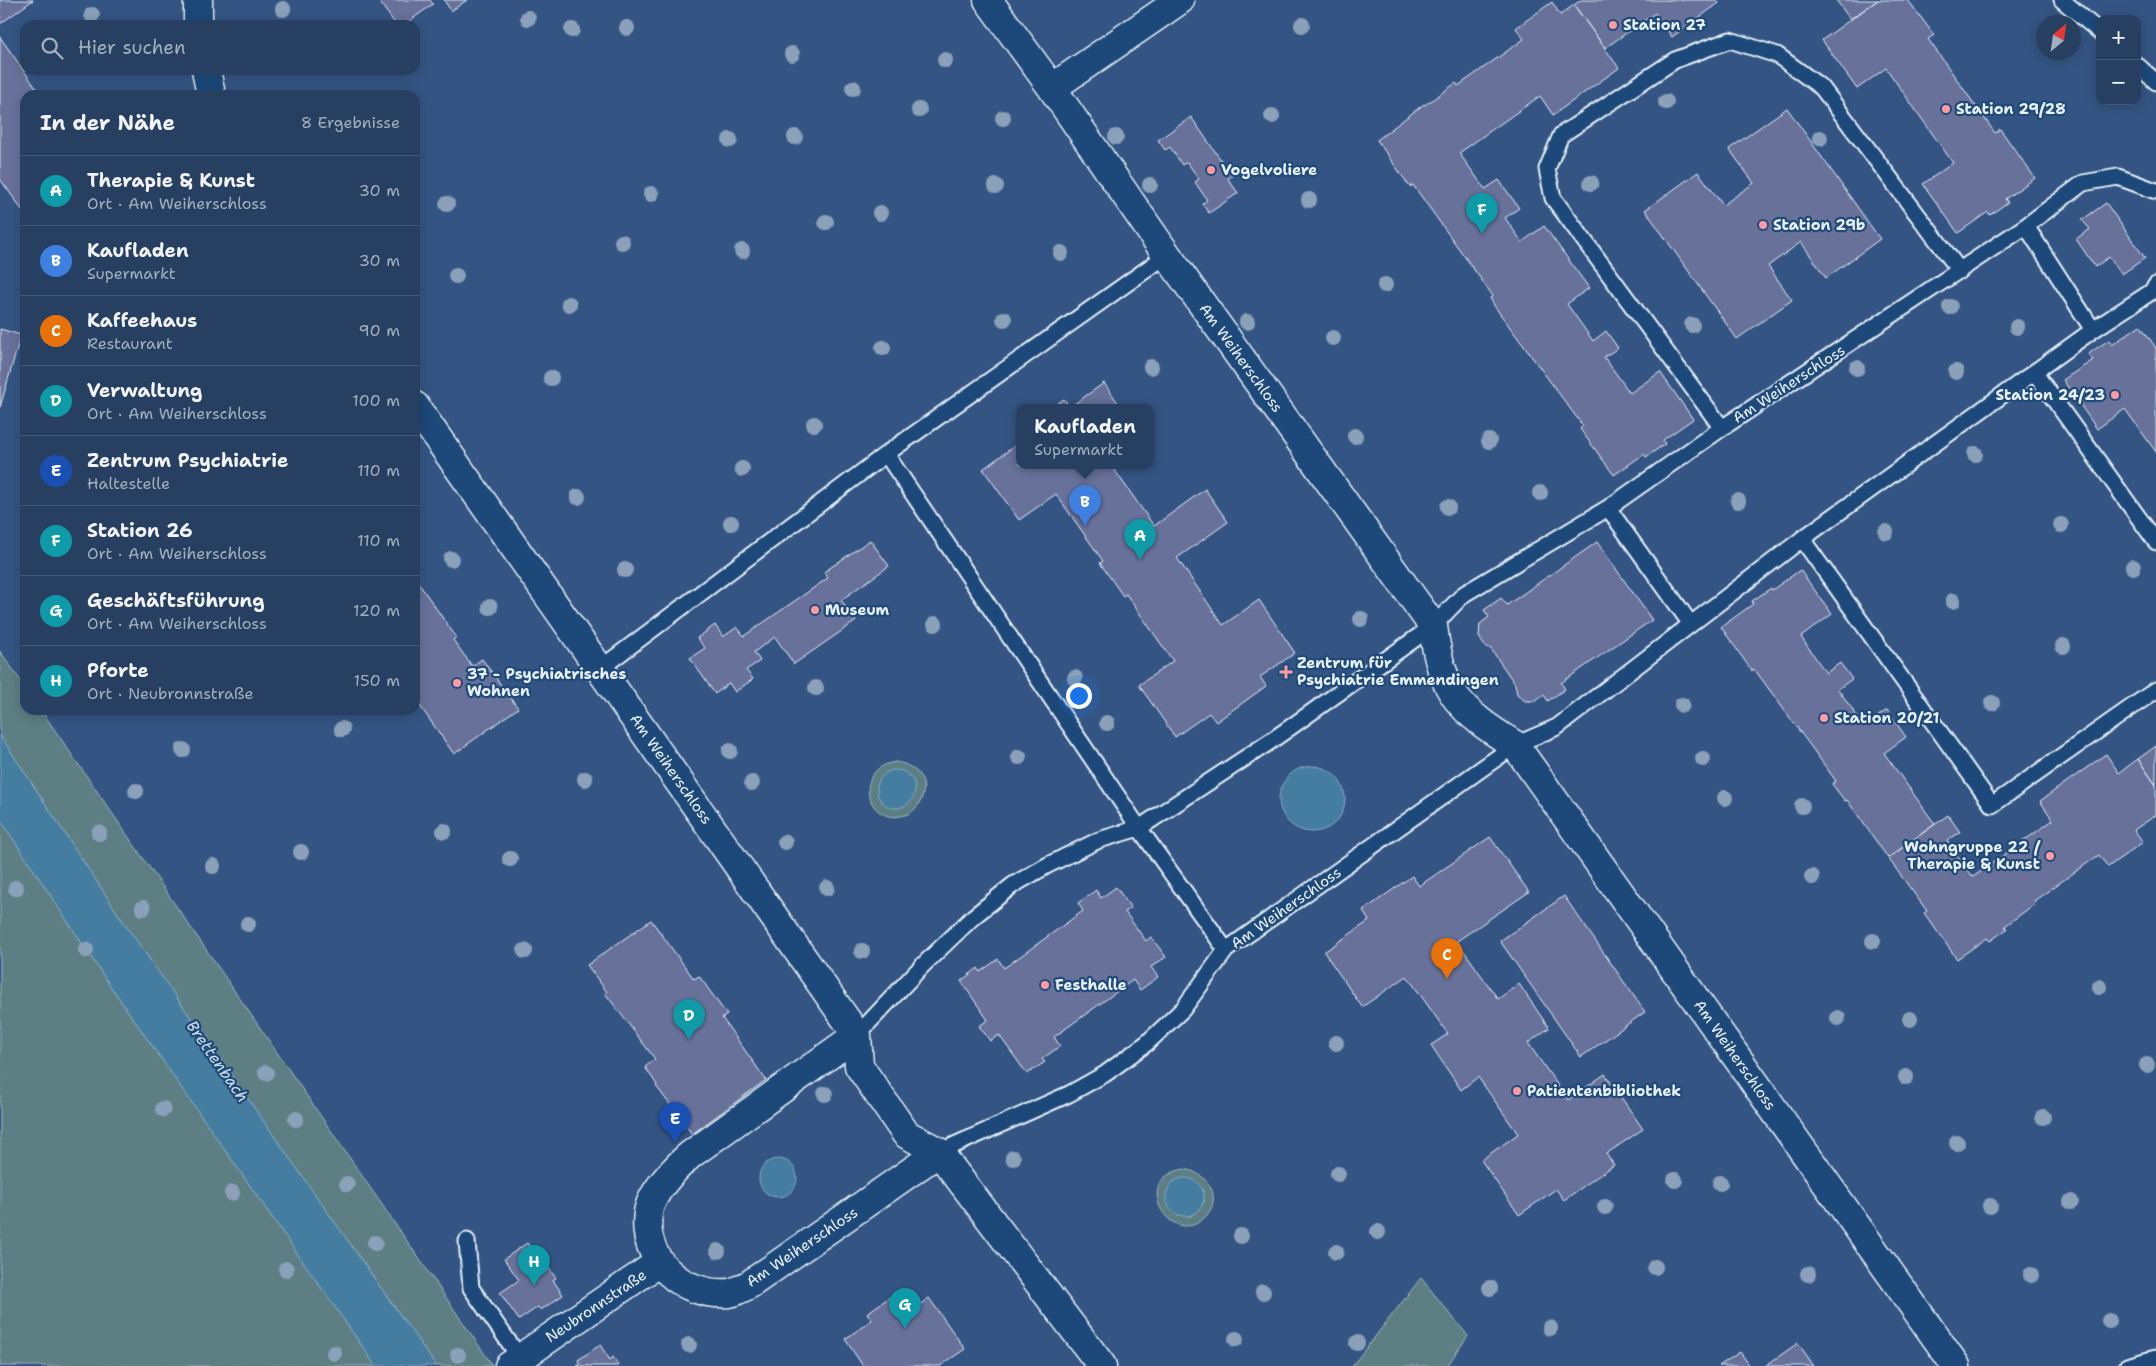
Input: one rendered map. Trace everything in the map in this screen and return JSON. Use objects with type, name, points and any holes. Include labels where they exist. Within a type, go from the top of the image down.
[{"type":"street","points":[[198,0],[198,20]]},
{"type":"street","name":"Am Weiherschloss","points":[[988,0],[1052,88],[1167,255],[1433,626],[1436,656],[1453,696],[1480,723],[1515,745],[1956,1366]]},
{"type":"street","points":[[1052,88],[1180,0]]},
{"type":"street","points":[[207,75],[210,90]]},
{"type":"street","name":"Am Weiherschloss","points":[[420,413],[601,668],[857,1036],[690,1155],[676,1167],[660,1187],[648,1212],[648,1238],[658,1263],[678,1280],[704,1291],[730,1293],[750,1284],[938,1152]]},
{"type":"street","points":[[857,1036],[859,1066],[906,1134],[938,1152],[1102,1366]]},
{"type":"street","name":"Neubronnstraße","points":[[514,1362],[658,1263]]},
{"type":"lane","points":[[2062,0],[2096,29]]},
{"type":"lane","points":[[1722,428],[1553,198],[1547,169],[1561,136],[1634,87],[1675,60],[1730,40],[1777,55],[1822,88],[1960,271]]},
{"type":"lane","points":[[2141,69],[2156,82]]},
{"type":"lane","name":"Am Weiherschloss","points":[[857,1036],[922,966],[973,917],[1013,885],[1098,840],[1139,828],[1271,741],[1433,626],[1464,594],[1608,508],[1722,428],[1960,271],[2084,184],[2118,177],[2156,191]]},
{"type":"lane","points":[[2026,226],[2093,330]]},
{"type":"lane","points":[[601,668],[886,454],[1167,255]]},
{"type":"lane","name":"Am Weiherschloss","points":[[938,1152],[1069,1094],[1105,1074],[1147,1043],[1183,1009],[1226,950],[1515,745],[1557,727],[1690,623],[1802,539],[2093,330],[2151,292],[2156,285]]},
{"type":"lane","points":[[2035,373],[2156,542]]},
{"type":"lane","points":[[886,454],[1139,828],[1226,950]]},
{"type":"lane","points":[[1608,508],[1690,623]]},
{"type":"lane","points":[[1802,539],[1992,805],[2156,690]]},
{"type":"lane","points":[[467,1241],[471,1288],[514,1362]]},
{"type":"lane","points":[[2127,1366],[2156,1358]]},
{"type":"green space","points":[[0,651],[20,680],[20,715],[44,715],[493,1366],[436,1366],[124,923],[0,735]]},
{"type":"green space","points":[[896,762],[915,770],[924,786],[920,803],[912,811],[905,815],[892,816],[881,813],[873,805],[869,795],[869,785],[873,774],[882,766]]},
{"type":"green space","points":[[0,819],[109,984],[376,1366],[0,1366]]},
{"type":"green space","points":[[1185,1169],[1193,1171],[1200,1175],[1210,1186],[1213,1193],[1212,1207],[1207,1215],[1194,1225],[1181,1226],[1170,1220],[1162,1210],[1157,1198],[1159,1185],[1168,1175]],"holes":[[[1174,1181],[1203,1189],[1204,1202],[1191,1216],[1178,1215],[1167,1191]]]},
{"type":"green space","points":[[1421,1278],[1468,1336],[1447,1366],[1352,1366]]},
{"type":"water","name":"Brettenbach","points":[[0,735],[124,923],[436,1366],[376,1366],[109,984],[0,819]]},
{"type":"water","points":[[1312,766],[1325,769],[1335,776],[1342,786],[1345,799],[1342,812],[1335,822],[1325,829],[1312,832],[1299,829],[1289,822],[1282,812],[1279,799],[1282,786],[1289,776],[1299,769]]},
{"type":"water","points":[[896,770],[910,775],[915,789],[910,803],[896,808],[882,803],[877,789],[882,775]]},
{"type":"water","points":[[778,1159],[792,1164],[797,1178],[792,1192],[778,1197],[764,1192],[759,1178],[764,1164]]},
{"type":"water","points":[[1185,1178],[1199,1183],[1204,1197],[1199,1211],[1185,1216],[1171,1211],[1166,1197],[1171,1183]]},
{"type":"building","points":[[0,0],[33,0],[0,24]]},
{"type":"building","points":[[378,0],[430,0],[433,4],[411,20],[392,20]]},
{"type":"building","points":[[444,0],[467,0],[451,11]]},
{"type":"building","name":"Station 27","points":[[1581,0],[1717,0],[1719,3],[1672,37],[1655,13],[1605,48],[1574,5]]},
{"type":"building","points":[[1836,0],[1878,0],[1850,19]]},
{"type":"building","name":"Station 29/28","points":[[1878,0],[1908,0],[1934,35],[1928,39],[1995,133],[2000,129],[2035,178],[2005,199],[2008,202],[1990,215],[1988,212],[1958,233],[1923,184],[1953,163],[1886,68],[1857,89],[1822,40]]},
{"type":"building","points":[[1552,2],[1560,15],[1574,5],[1619,68],[1553,115],[1540,96],[1459,153],[1485,189],[1499,180],[1519,208],[1505,218],[1522,242],[1544,226],[1589,288],[1567,304],[1593,341],[1606,331],[1618,348],[1604,357],[1630,393],[1660,372],[1693,419],[1663,440],[1665,444],[1646,457],[1644,454],[1614,475],[1580,429],[1583,426],[1495,307],[1490,298],[1493,296],[1413,185],[1410,187],[1377,140],[1424,104],[1456,83],[1458,86],[1524,39],[1516,28]]},
{"type":"building","points":[[0,37],[20,65],[20,75],[27,75],[37,90],[20,90],[20,207],[0,179]]},
{"type":"building","name":"Station 29b","points":[[1787,108],[1880,239],[1826,278],[1801,242],[1768,266],[1792,300],[1737,339],[1645,210],[1698,172],[1723,205],[1754,183],[1729,149]]},
{"type":"building","name":"Vogelvoliere","points":[[1191,117],[1232,176],[1228,179],[1238,193],[1209,213],[1202,204],[1207,200],[1195,182],[1199,179],[1187,162],[1182,165],[1170,147],[1165,150],[1158,140]]},
{"type":"building","points":[[2106,203],[2145,258],[2122,274],[2109,257],[2095,267],[2076,239],[2090,229],[2082,220]]},
{"type":"building","name":"Station 24/23","points":[[2140,325],[2156,348],[2156,452],[2125,409],[2097,429],[2063,380],[2093,360],[2088,354],[2109,340],[2112,345]]},
{"type":"building","points":[[0,329],[20,335],[20,338],[0,407]]},
{"type":"building","points":[[1104,383],[1119,404],[1074,404]]},
{"type":"building","points":[[1064,399],[1068,404],[1056,404]]},
{"type":"building","points":[[1016,445],[1016,469],[1114,469],[1154,526],[1205,489],[1228,522],[1177,558],[1223,625],[1259,600],[1295,653],[1260,677],[1266,686],[1216,722],[1209,713],[1175,737],[1139,685],[1173,661],[1126,594],[1123,596],[1100,563],[1103,561],[1056,494],[1019,520],[983,469]]},
{"type":"building","name":"Museum","points":[[870,540],[889,566],[841,600],[856,621],[794,664],[775,637],[754,652],[760,661],[746,670],[753,679],[735,692],[729,683],[715,694],[690,658],[705,648],[697,638],[715,625],[723,637],[737,627],[744,636],[828,578],[824,572]]},
{"type":"building","points":[[1597,542],[1652,620],[1561,683],[1565,689],[1548,701],[1544,695],[1536,701],[1525,701],[1517,694],[1515,684],[1491,649],[1484,645],[1479,637],[1480,624],[1489,617],[1484,610],[1501,598],[1507,605]]},
{"type":"building","name":"Station 20/21","points":[[1800,570],[1832,614],[1801,637],[1826,673],[1840,663],[1852,679],[1838,689],[1864,726],[1887,710],[1906,737],[1884,753],[1935,824],[1888,858],[1847,800],[1845,801],[1832,784],[1836,781],[1755,670],[1752,671],[1721,627],[1753,604],[1752,601],[1771,588],[1772,590]]},
{"type":"building","name":"37 - Psychiatrisches Wohnen","points":[[420,585],[456,637],[453,640],[472,666],[482,659],[518,708],[454,754],[420,706]]},
{"type":"building","points":[[2156,746],[2156,785],[2138,759]]},
{"type":"building","name":"Wohngruppe 22 / Therapie & Kunst","points":[[2106,754],[2119,773],[2138,759],[2156,785],[2156,815],[2134,830],[2143,842],[2108,867],[2099,855],[2034,901],[2036,903],[2005,926],[2007,929],[1990,941],[1987,938],[1957,959],[1924,913],[1927,911],[1888,858],[1948,815],[1960,832],[1947,841],[1973,877],[2053,820],[2040,801]]},
{"type":"building","points":[[1490,837],[1529,892],[1457,941],[1498,999],[1519,984],[1549,1028],[1528,1043],[1568,1100],[1605,1074],[1643,1129],[1606,1154],[1614,1165],[1564,1200],[1556,1189],[1519,1215],[1481,1160],[1518,1134],[1478,1077],[1461,1090],[1431,1045],[1448,1034],[1407,976],[1362,1007],[1324,952],[1369,921],[1363,911],[1412,876],[1419,886]]},
{"type":"building","name":"Festhalle","points":[[1116,887],[1131,908],[1125,912],[1146,941],[1151,937],[1166,957],[1151,967],[1158,977],[1140,990],[1133,980],[1054,1037],[1060,1046],[1042,1059],[1045,1062],[1027,1074],[999,1035],[990,1041],[979,1026],[988,1020],[961,981],[978,968],[980,972],[998,959],[1004,968],[1083,911],[1078,903],[1096,890],[1101,898]]},
{"type":"building","points":[[1564,896],[1645,1012],[1581,1057],[1500,941]]},
{"type":"building","points":[[651,920],[694,979],[699,976],[727,1015],[722,1018],[766,1080],[692,1134],[656,1086],[645,1067],[655,1059],[605,993],[607,992],[587,965]]},
{"type":"building","points":[[527,1243],[542,1264],[544,1262],[556,1278],[553,1280],[563,1295],[541,1310],[538,1307],[519,1320],[500,1293],[519,1280],[504,1259]]},
{"type":"building","points":[[890,1297],[903,1316],[929,1298],[965,1349],[940,1366],[863,1366],[845,1339],[872,1320],[867,1313]]},
{"type":"building","points":[[1798,1343],[1814,1366],[1765,1366]]},
{"type":"building","points":[[600,1345],[610,1360],[613,1357],[619,1366],[577,1366],[580,1364],[578,1360]]},
{"type":"building","points":[[1740,1352],[1750,1366],[1719,1366]]},
{"type":"place","name":"Station 27","points":[[1613,25]]},
{"type":"place","name":"Station 29/28","points":[[1946,109]]},
{"type":"place","name":"Vogelvoliere","points":[[1211,170]]},
{"type":"place","name":"Station 29b","points":[[1763,225]]},
{"type":"place","name":"Station 26","points":[[1482,234]]},
{"type":"place","name":"Station 24/23","points":[[2115,395]]},
{"type":"place","name":"Kaufladen","points":[[1085,526]]},
{"type":"place","name":"Therapie & Kunst","points":[[1140,560]]},
{"type":"place","name":"Museum","points":[[815,610]]},
{"type":"place","name":"Zentrum für Psychiatrie Emmendingen","points":[[1286,672]]},
{"type":"place","name":"37 - Psychiatrisches Wohnen","points":[[457,683]]},
{"type":"place","name":"Station 20/21","points":[[1824,718]]},
{"type":"place","name":"Wohngruppe 22 / Therapie & Kunst","points":[[2050,856]]},
{"type":"place","name":"Kaffeehaus","points":[[1447,979]]},
{"type":"place","name":"Festhalle","points":[[1045,985]]},
{"type":"place","name":"Verwaltung","points":[[689,1040]]},
{"type":"place","name":"Patientenbibliothek","points":[[1517,1091]]},
{"type":"place","name":"Zentrum Psychiatrie","points":[[675,1143]]},
{"type":"place","name":"Pforte","points":[[534,1286]]},
{"type":"place","name":"Geschäftsführung","points":[[905,1329]]}]
